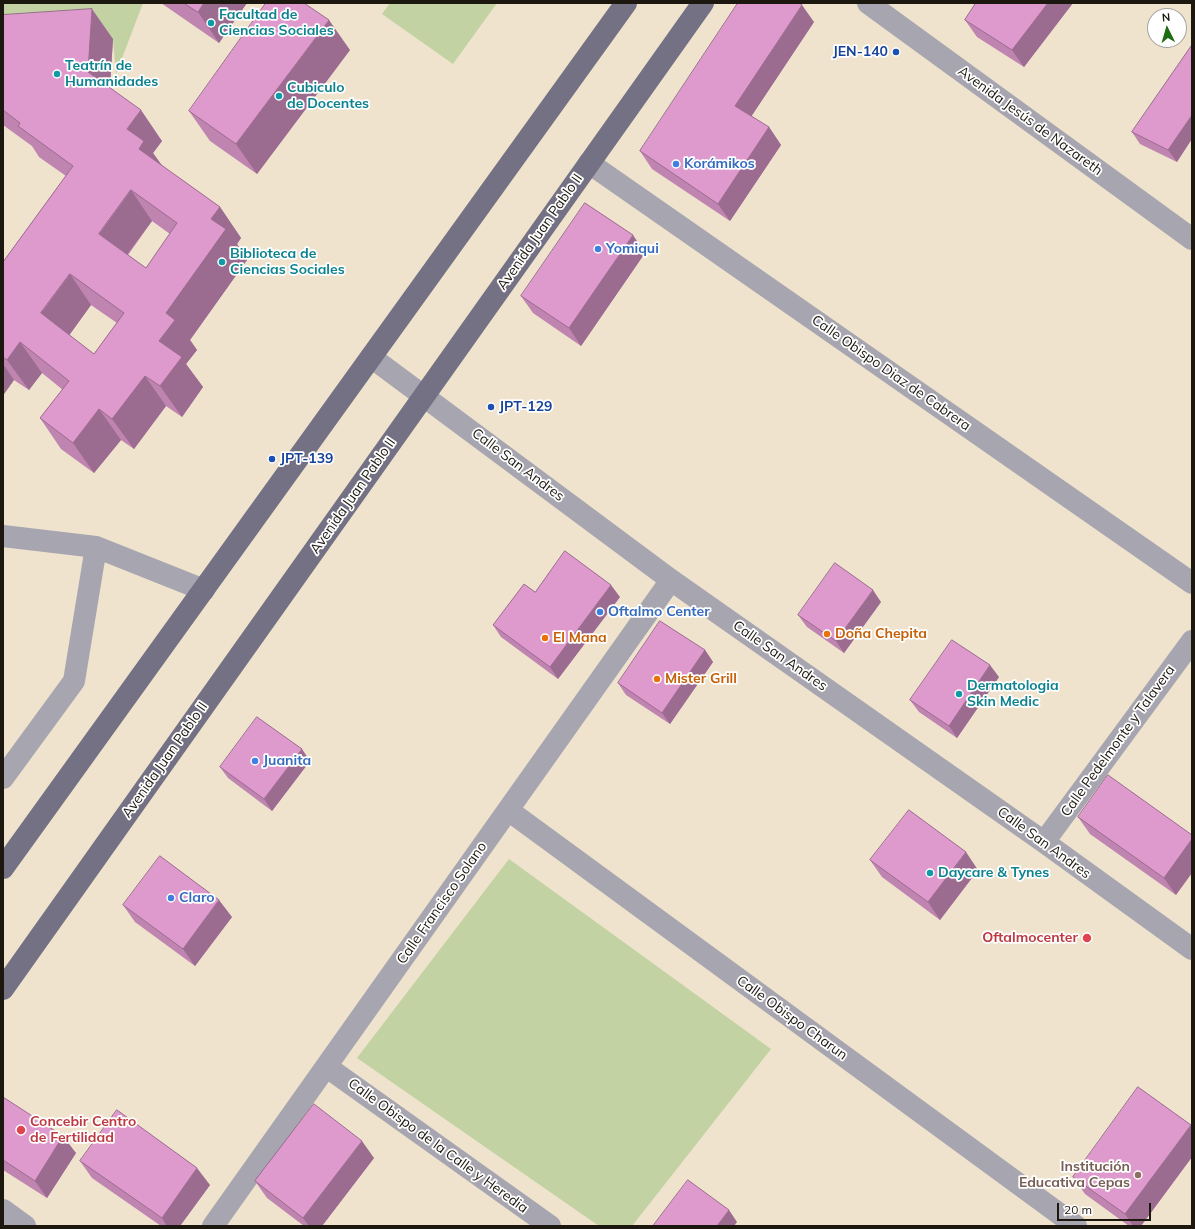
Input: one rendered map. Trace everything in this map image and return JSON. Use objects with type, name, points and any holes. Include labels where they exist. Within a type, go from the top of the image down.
[{"type":"main road","points":[[3,868],[626,3]]},
{"type":"main road","name":"Avenida Juan Pablo II","points":[[3,989],[702,3]]},
{"type":"street","name":"Avenida Jesús de Nazareth","points":[[868,3],[1192,239]]},
{"type":"street","name":"Calle Obispo Diaz de Cabrera","points":[[589,162],[1192,583]]},
{"type":"street","name":"Calle San Andres","points":[[371,357],[671,580],[1044,842],[1192,949]]},
{"type":"street","points":[[3,536],[96,547],[204,590]]},
{"type":"street","points":[[3,778],[74,681],[96,547]]},
{"type":"street","name":"Calle Francisco Solano","points":[[213,1226],[671,580]]},
{"type":"street","name":"Calle Pedelmonte y Talavera","points":[[1044,842],[1192,641]]},
{"type":"street","name":"Calle Obispo Charun","points":[[508,810],[1076,1226]]},
{"type":"street","name":"Calle Obispo de la Calle y Heredia","points":[[327,1066],[550,1226]]},
{"type":"street","points":[[3,1210],[25,1226]]},
{"type":"green space","points":[[3,3],[143,3],[116,74],[113,39],[3,41]]},
{"type":"green space","points":[[390,3],[497,3],[453,64],[382,14]]},
{"type":"green space","points":[[509,859],[771,1049],[632,1226],[599,1226],[357,1058]]},
{"type":"building","points":[[184,3],[204,3],[198,12]]},
{"type":"building","points":[[266,3],[304,3],[329,20],[236,144],[189,111]]},
{"type":"building","points":[[738,3],[799,3],[802,5],[735,106],[769,127],[718,204],[640,151]]},
{"type":"building","points":[[976,3],[1048,3],[1012,50],[965,20]]},
{"type":"building","points":[[92,9],[88,72],[141,110],[127,129],[144,141],[139,149],[220,207],[211,219],[226,229],[166,313],[175,320],[159,341],[182,357],[160,386],[145,376],[112,419],[99,409],[73,443],[40,418],[69,381],[20,342],[7,360],[3,357],[3,262],[73,166],[18,126],[20,123],[3,110],[3,15]],"holes":[[[131,190],[177,223],[146,268],[99,234]],[[70,274],[124,313],[94,354],[41,313]]]},
{"type":"building","points":[[1192,45],[1192,115],[1168,150],[1132,132]]},
{"type":"building","points":[[585,203],[633,235],[569,328],[521,296]]},
{"type":"building","points":[[565,551],[611,585],[550,667],[493,625],[524,584],[535,592]]},
{"type":"building","points":[[835,563],[873,590],[836,641],[798,615]]},
{"type":"building","points":[[660,621],[705,650],[662,713],[618,683]]},
{"type":"building","name":"Dermatologia Skin Medic","points":[[952,640],[990,665],[949,726],[910,700]]},
{"type":"building","points":[[257,717],[302,749],[264,799],[220,767]]},
{"type":"building","points":[[1108,775],[1192,835],[1192,839],[1164,878],[1078,817]]},
{"type":"building","name":"Daycare & Tynes","points":[[909,810],[966,852],[928,902],[870,860]]},
{"type":"building","points":[[160,856],[219,900],[183,949],[123,905]]},
{"type":"building","name":"Institución Educativa Cepas","points":[[1138,1087],[1191,1125],[1125,1214],[1073,1177]]},
{"type":"building","name":"Concebir Centro de Fertilidad","points":[[3,1097],[63,1136],[35,1181],[3,1160]]},
{"type":"building","points":[[314,1104],[362,1141],[303,1218],[255,1181]]},
{"type":"building","points":[[117,1110],[197,1168],[162,1218],[80,1161]]},
{"type":"building","points":[[688,1180],[729,1210],[717,1226],[653,1226]]},
{"type":"place","name":"Facultad de Ciencias Sociales","points":[[211,23]]},
{"type":"place","name":"JEN-140","points":[[896,52]]},
{"type":"place","name":"Teatrín de Humanidades","points":[[57,74]]},
{"type":"place","name":"Cubiculo de Docentes","points":[[279,96]]},
{"type":"place","name":"Korámikos","points":[[676,164]]},
{"type":"place","name":"Yomiqui","points":[[598,249]]},
{"type":"place","name":"Biblioteca de Ciencias Sociales","points":[[222,262]]},
{"type":"place","name":"JPT-129","points":[[491,407]]},
{"type":"place","name":"JPT-139","points":[[272,459]]},
{"type":"place","name":"Oftalmo Center","points":[[600,612]]},
{"type":"place","name":"Doña Chepita","points":[[827,634]]},
{"type":"place","name":"El Mana","points":[[545,638]]},
{"type":"place","name":"Mister Grill","points":[[657,679]]},
{"type":"place","name":"Dermatologia Skin Medic","points":[[959,694]]},
{"type":"place","name":"Juanita","points":[[255,761]]},
{"type":"place","name":"Daycare & Tynes","points":[[930,873]]},
{"type":"place","name":"Claro","points":[[171,898]]},
{"type":"place","name":"Oftalmocenter","points":[[1087,938]]},
{"type":"place","name":"Concebir Centro de Fertilidad","points":[[21,1130]]},
{"type":"place","name":"Institución Educativa Cepas","points":[[1138,1175]]}]
